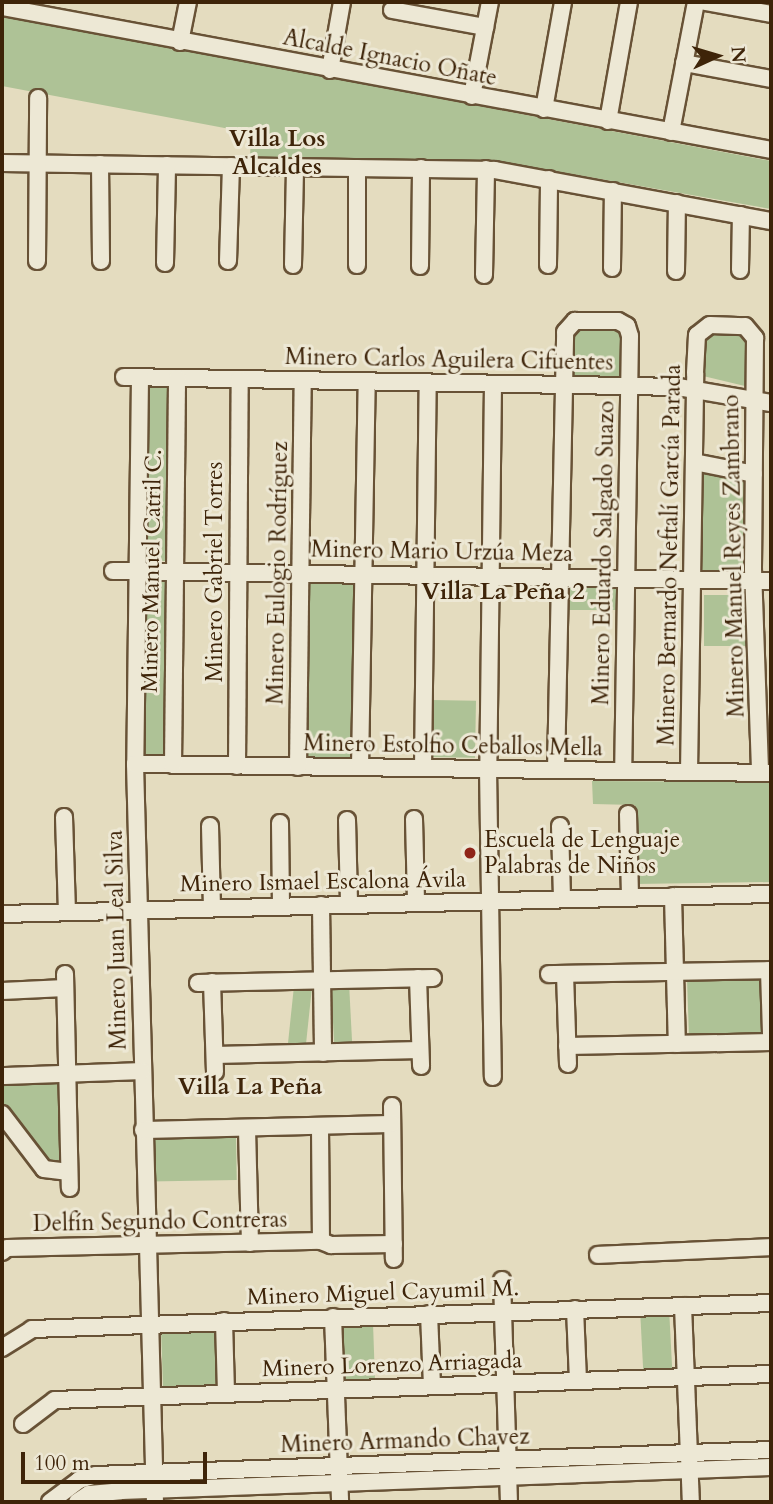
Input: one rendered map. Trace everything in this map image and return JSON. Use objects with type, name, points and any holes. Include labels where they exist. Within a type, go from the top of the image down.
[{"type":"street","points":[[180,41],[188,2]]},
{"type":"street","points":[[330,70],[342,2]]},
{"type":"street","points":[[472,96],[490,2]]},
{"type":"street","points":[[544,109],[563,2]]},
{"type":"street","points":[[608,121],[629,2]]},
{"type":"street","points":[[671,132],[696,2]]},
{"type":"street","points":[[705,2],[747,5],[771,14]]},
{"type":"street","name":"Alcalde Ignacio Oñate","points":[[2,7],[771,150]]},
{"type":"street","points":[[392,10],[485,27]]},
{"type":"street","points":[[684,63],[771,79]]},
{"type":"street","points":[[37,261],[38,98]]},
{"type":"street","points":[[2,163],[486,169],[771,220]]},
{"type":"street","points":[[100,164],[101,261]]},
{"type":"street","points":[[164,263],[167,165]]},
{"type":"street","points":[[228,261],[231,166]]},
{"type":"street","points":[[293,265],[295,167]]},
{"type":"street","points":[[357,168],[357,265]]},
{"type":"street","points":[[420,266],[421,168]]},
{"type":"street","points":[[484,275],[486,169]]},
{"type":"street","points":[[548,265],[549,179]]},
{"type":"street","points":[[612,268],[613,191]]},
{"type":"street","points":[[676,271],[677,203]]},
{"type":"street","points":[[740,270],[741,215]]},
{"type":"street","name":"Minero Eduardo Salgado Suazo","points":[[564,385],[565,332],[575,321],[618,321],[627,326],[631,336],[623,771]]},
{"type":"street","name":"Minero Bernardo Neftalí García Parada","points":[[689,772],[697,338],[701,328],[710,325],[746,326],[755,338]]},
{"type":"street","name":"Minero Manuel Reyes Zambrano","points":[[755,338],[754,581],[766,773]]},
{"type":"street","name":"Minero Carlos Aguilera Cifuentes","points":[[132,377],[695,388],[771,403]]},
{"type":"street","name":"Minero Juan Leal Silva","points":[[132,377],[137,571],[135,764],[145,1245],[155,1496]]},
{"type":"street","name":"Minero Manuel Catril C.","points":[[173,765],[177,378]]},
{"type":"street","name":"Minero Gabriel Torres","points":[[237,766],[240,379]]},
{"type":"street","name":"Minero Eulogio Rodríguez","points":[[298,767],[303,380]]},
{"type":"street","points":[[360,767],[367,382]]},
{"type":"street","points":[[423,768],[428,383]]},
{"type":"street","points":[[493,384],[488,769],[493,1077]]},
{"type":"street","points":[[556,770],[564,385]]},
{"type":"street","points":[[694,462],[754,474]]},
{"type":"street","name":"Minero Mario Urzúa Meza","points":[[113,571],[771,581]]},
{"type":"street","name":"Minero Estolfio Ceballos Mella","points":[[135,764],[766,773]]},
{"type":"street","points":[[628,814],[630,897]]},
{"type":"street","points":[[64,817],[67,912]]},
{"type":"street","points":[[414,819],[416,902]]},
{"type":"street","points":[[347,820],[349,904]]},
{"type":"street","points":[[280,823],[281,906]]},
{"type":"street","points":[[210,826],[212,907]]},
{"type":"street","points":[[560,826],[562,899]]},
{"type":"street","name":"Minero Ismael Escalona Ávila","points":[[2,914],[771,894]]},
{"type":"street","points":[[673,896],[677,1044]]},
{"type":"street","points":[[321,905],[323,1053]]},
{"type":"street","points":[[568,1064],[557,974],[770,970],[771,1035]]},
{"type":"street","points":[[426,978],[421,1058],[323,1053],[215,1064],[205,983],[322,980],[426,978]]},
{"type":"street","points":[[2,991],[65,981],[70,1180],[44,1169],[2,1114]]},
{"type":"street","points":[[567,1046],[771,1042]]},
{"type":"street","points":[[2,1076],[142,1071]]},
{"type":"street","points":[[143,1130],[320,1128],[392,1124],[392,1106]]},
{"type":"street","name":"Delfín Segundo Contreras","points":[[4,1247],[321,1241],[394,1252],[392,1124]]},
{"type":"street","points":[[320,1128],[321,1241]]},
{"type":"street","points":[[247,1129],[250,1243]]},
{"type":"street","points":[[598,1255],[771,1247]]},
{"type":"street","points":[[502,1280],[509,1502]]},
{"type":"street","name":"Minero Miguel Cayumil M.","points":[[2,1348],[32,1329],[771,1303]]},
{"type":"street","points":[[683,1306],[691,1502]]},
{"type":"street","points":[[575,1309],[578,1381]]},
{"type":"street","points":[[429,1314],[432,1386]]},
{"type":"street","points":[[333,1317],[340,1502]]},
{"type":"street","points":[[224,1321],[226,1394]]},
{"type":"street","name":"Minero Lorenzo Arriagada","points":[[23,1424],[55,1400],[771,1374]]},
{"type":"street","name":"Minero Armando Chavez","points":[[81,1501],[508,1460],[771,1450]]},
{"type":"street","name":"Minero Armando Chavez","points":[[50,1502],[84,1477],[155,1472],[509,1477],[771,1467]]},
{"type":"green space","points":[[2,16],[771,161],[771,209],[493,160],[250,158],[251,133],[2,86]]},
{"type":"green space","points":[[580,328],[622,329],[625,376],[572,378],[571,336]]},
{"type":"green space","points":[[701,332],[749,333],[749,387],[699,375]]},
{"type":"green space","points":[[147,388],[174,388],[174,561],[147,561]]},
{"type":"green space","points":[[702,471],[745,482],[748,487],[746,573],[698,575],[698,475]]},
{"type":"green space","points":[[145,581],[171,581],[171,754],[145,754]]},
{"type":"green space","points":[[306,583],[360,584],[357,761],[303,760]]},
{"type":"green space","points":[[564,585],[618,585],[618,610],[564,610]]},
{"type":"green space","points":[[704,595],[749,595],[749,646],[704,646]]},
{"type":"green space","points":[[431,700],[476,701],[475,758],[430,757]]},
{"type":"green space","points":[[592,781],[771,782],[771,882],[636,884],[635,805],[593,804]]},
{"type":"green space","points":[[762,978],[764,1037],[689,1040],[687,981]]},
{"type":"green space","points":[[349,983],[352,1048],[334,1049],[331,984]]},
{"type":"green space","points":[[294,986],[312,988],[305,1051],[287,1049]]},
{"type":"green space","points":[[60,1079],[65,1163],[52,1169],[2,1107],[2,1085]]},
{"type":"green space","points":[[236,1137],[237,1180],[150,1182],[149,1139]]},
{"type":"green space","points":[[669,1308],[672,1370],[643,1371],[640,1310]]},
{"type":"green space","points":[[373,1323],[375,1385],[345,1386],[343,1324]]},
{"type":"green space","points":[[216,1328],[218,1390],[163,1392],[161,1330]]},
{"type":"place","name":"Escuela de Lenguaje Palabras de Niños","points":[[470,853]]},
{"type":"district","name":"Villa Los Alcaldes","points":[[277,153]]},
{"type":"district","name":"Villa La Peña 2","points":[[503,592]]},
{"type":"district","name":"Villa La Peña","points":[[250,1087]]}]
